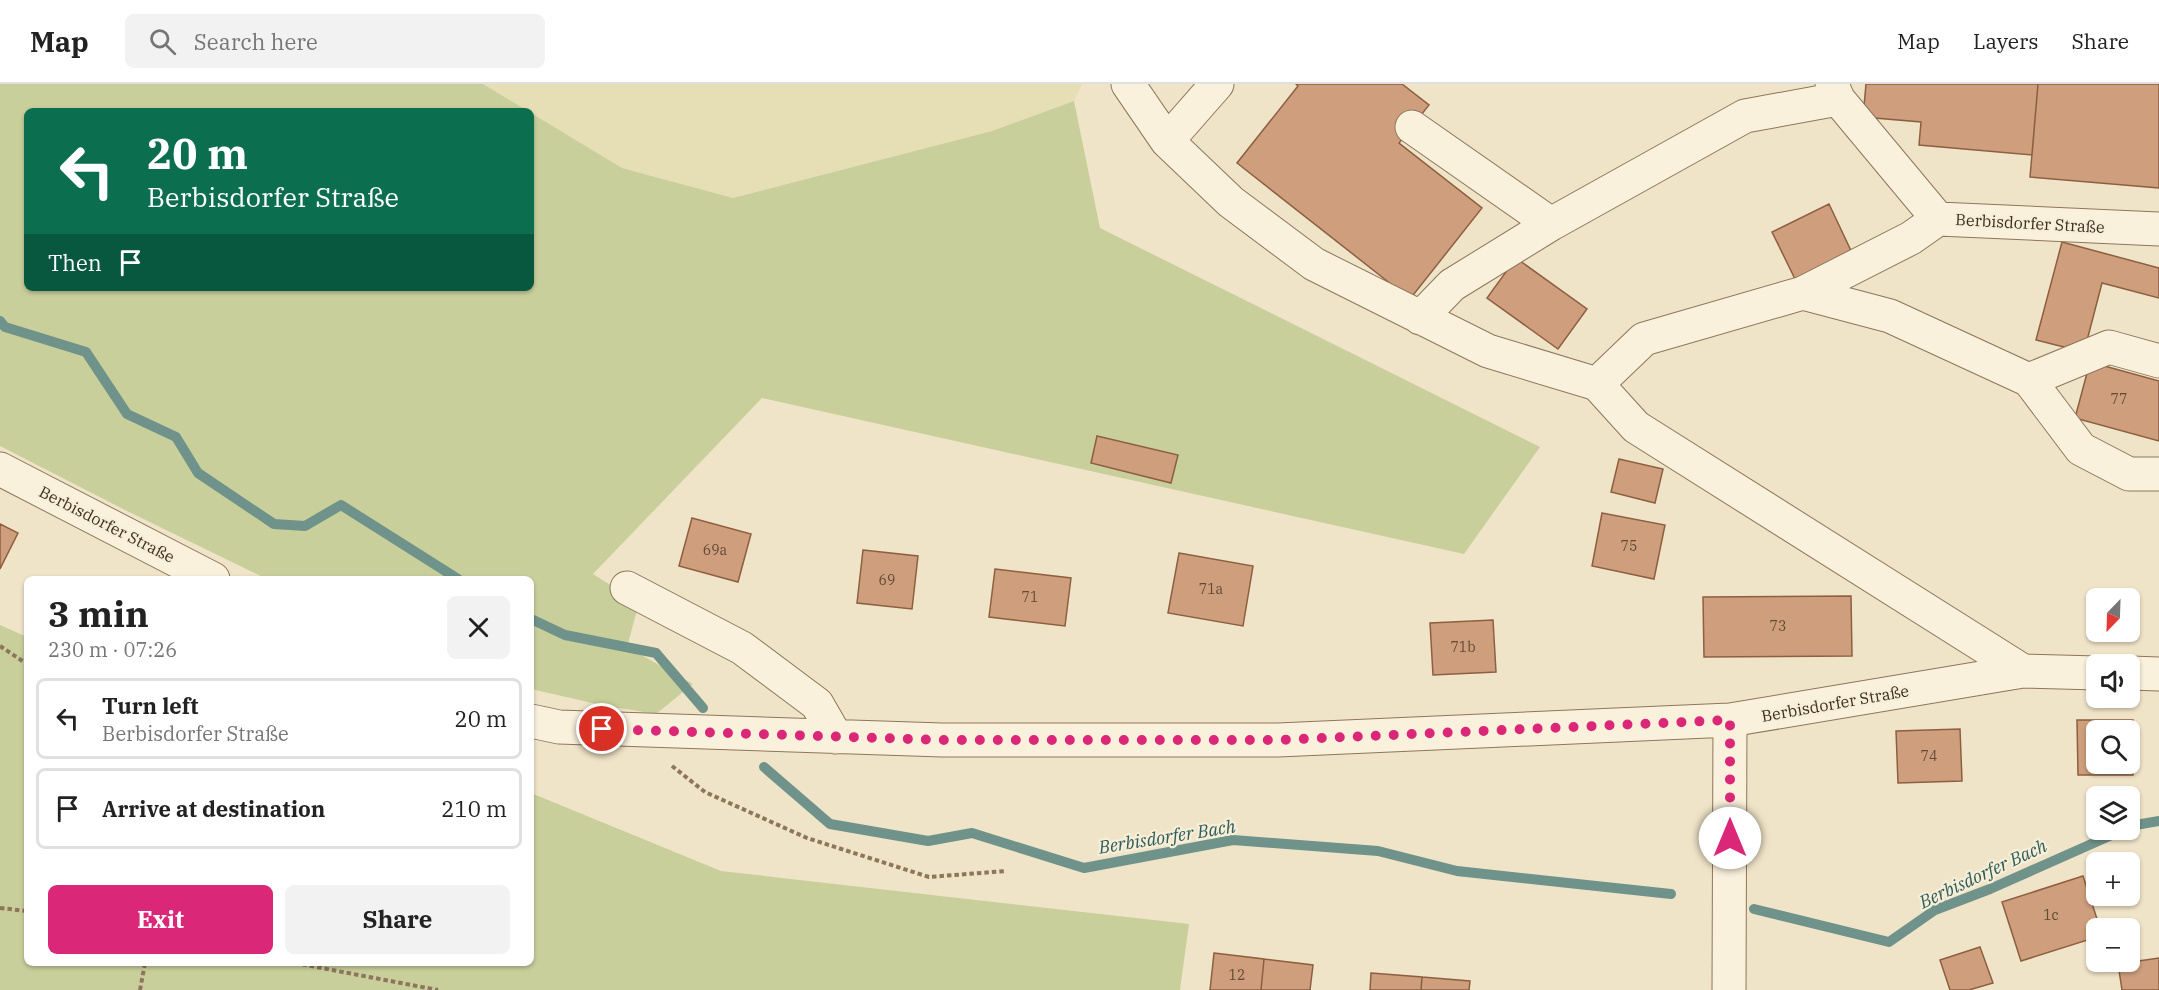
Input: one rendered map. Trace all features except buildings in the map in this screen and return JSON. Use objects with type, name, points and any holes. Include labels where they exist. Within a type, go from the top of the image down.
[{"type":"street","points":[[1128,84],[1167,141],[1231,202],[1314,264],[1488,351],[1597,384],[1636,427],[2024,671]]},
{"type":"street","points":[[1167,141],[1218,84]]},
{"type":"street","points":[[1420,318],[1452,285],[1551,224],[1745,116],[1835,91],[1938,219]]},
{"type":"street","points":[[1412,127],[1551,224]]},
{"type":"street","name":"Berbisdorfer Straße","points":[[1597,384],[1644,339],[1803,293],[1911,238],[1938,219],[2159,229]]},
{"type":"street","points":[[1803,293],[1890,316],[2029,380],[2081,449],[2129,474],[2159,474]]},
{"type":"street","points":[[2029,380],[2109,347],[2159,361]]},
{"type":"street","name":"Berbisdorfer Straße","points":[[0,469],[207,576]]},
{"type":"street","points":[[627,588],[742,648],[817,704],[836,737]]},
{"type":"street","name":"Berbisdorfer Straße","points":[[534,722],[559,727],[942,740],[1278,740],[1730,720],[2024,671],[2086,673]]},
{"type":"street","points":[[2140,673],[2159,674]]},
{"type":"street","points":[[1729,990],[1730,720]]},
{"type":"path","points":[[0,646],[24,662]]},
{"type":"path","points":[[669,764],[705,792],[807,838],[929,877],[1006,871]]},
{"type":"path","points":[[0,908],[24,911]]},
{"type":"path","points":[[140,990],[144,966]]},
{"type":"path","points":[[311,966],[438,990]]},
{"type":"shaded area","points":[[483,84],[1082,84],[1074,101],[992,131],[733,198],[622,168],[534,115],[534,108],[523,108]]},
{"type":"green space","points":[[0,84],[483,84],[523,108],[24,108],[24,291],[534,291],[534,115],[622,168],[733,198],[992,131],[1074,101],[1100,228],[1540,447],[1464,554],[762,398],[593,574],[639,603],[627,647],[693,684],[656,714],[601,705],[534,690],[534,576],[261,576],[0,446]]},
{"type":"green space","points":[[0,625],[24,636],[24,966],[534,966],[534,794],[721,871],[1189,924],[1180,990],[0,990]]},
{"type":"waterway","name":"Berbisdorfer Bach","points":[[0,321],[5,327],[86,352],[127,414],[176,437],[198,473],[274,524],[305,526],[341,505],[453,576]]},
{"type":"waterway","name":"Berbisdorfer Bach","points":[[534,620],[565,635],[656,653],[703,708]]},
{"type":"waterway","name":"Berbisdorfer Bach","points":[[764,767],[830,824],[928,841],[972,833],[1084,868],[1233,840],[1378,851],[1457,871],[1671,894]]},
{"type":"waterway","name":"Berbisdorfer Bach","points":[[2140,824],[2159,821]]},
{"type":"waterway","name":"Berbisdorfer Bach","points":[[1754,909],[1889,942],[1935,910],[1990,889],[2100,840]]},
{"type":"route","points":[[602,729],[942,740],[1278,740],[1730,720],[1730,838]]}]
